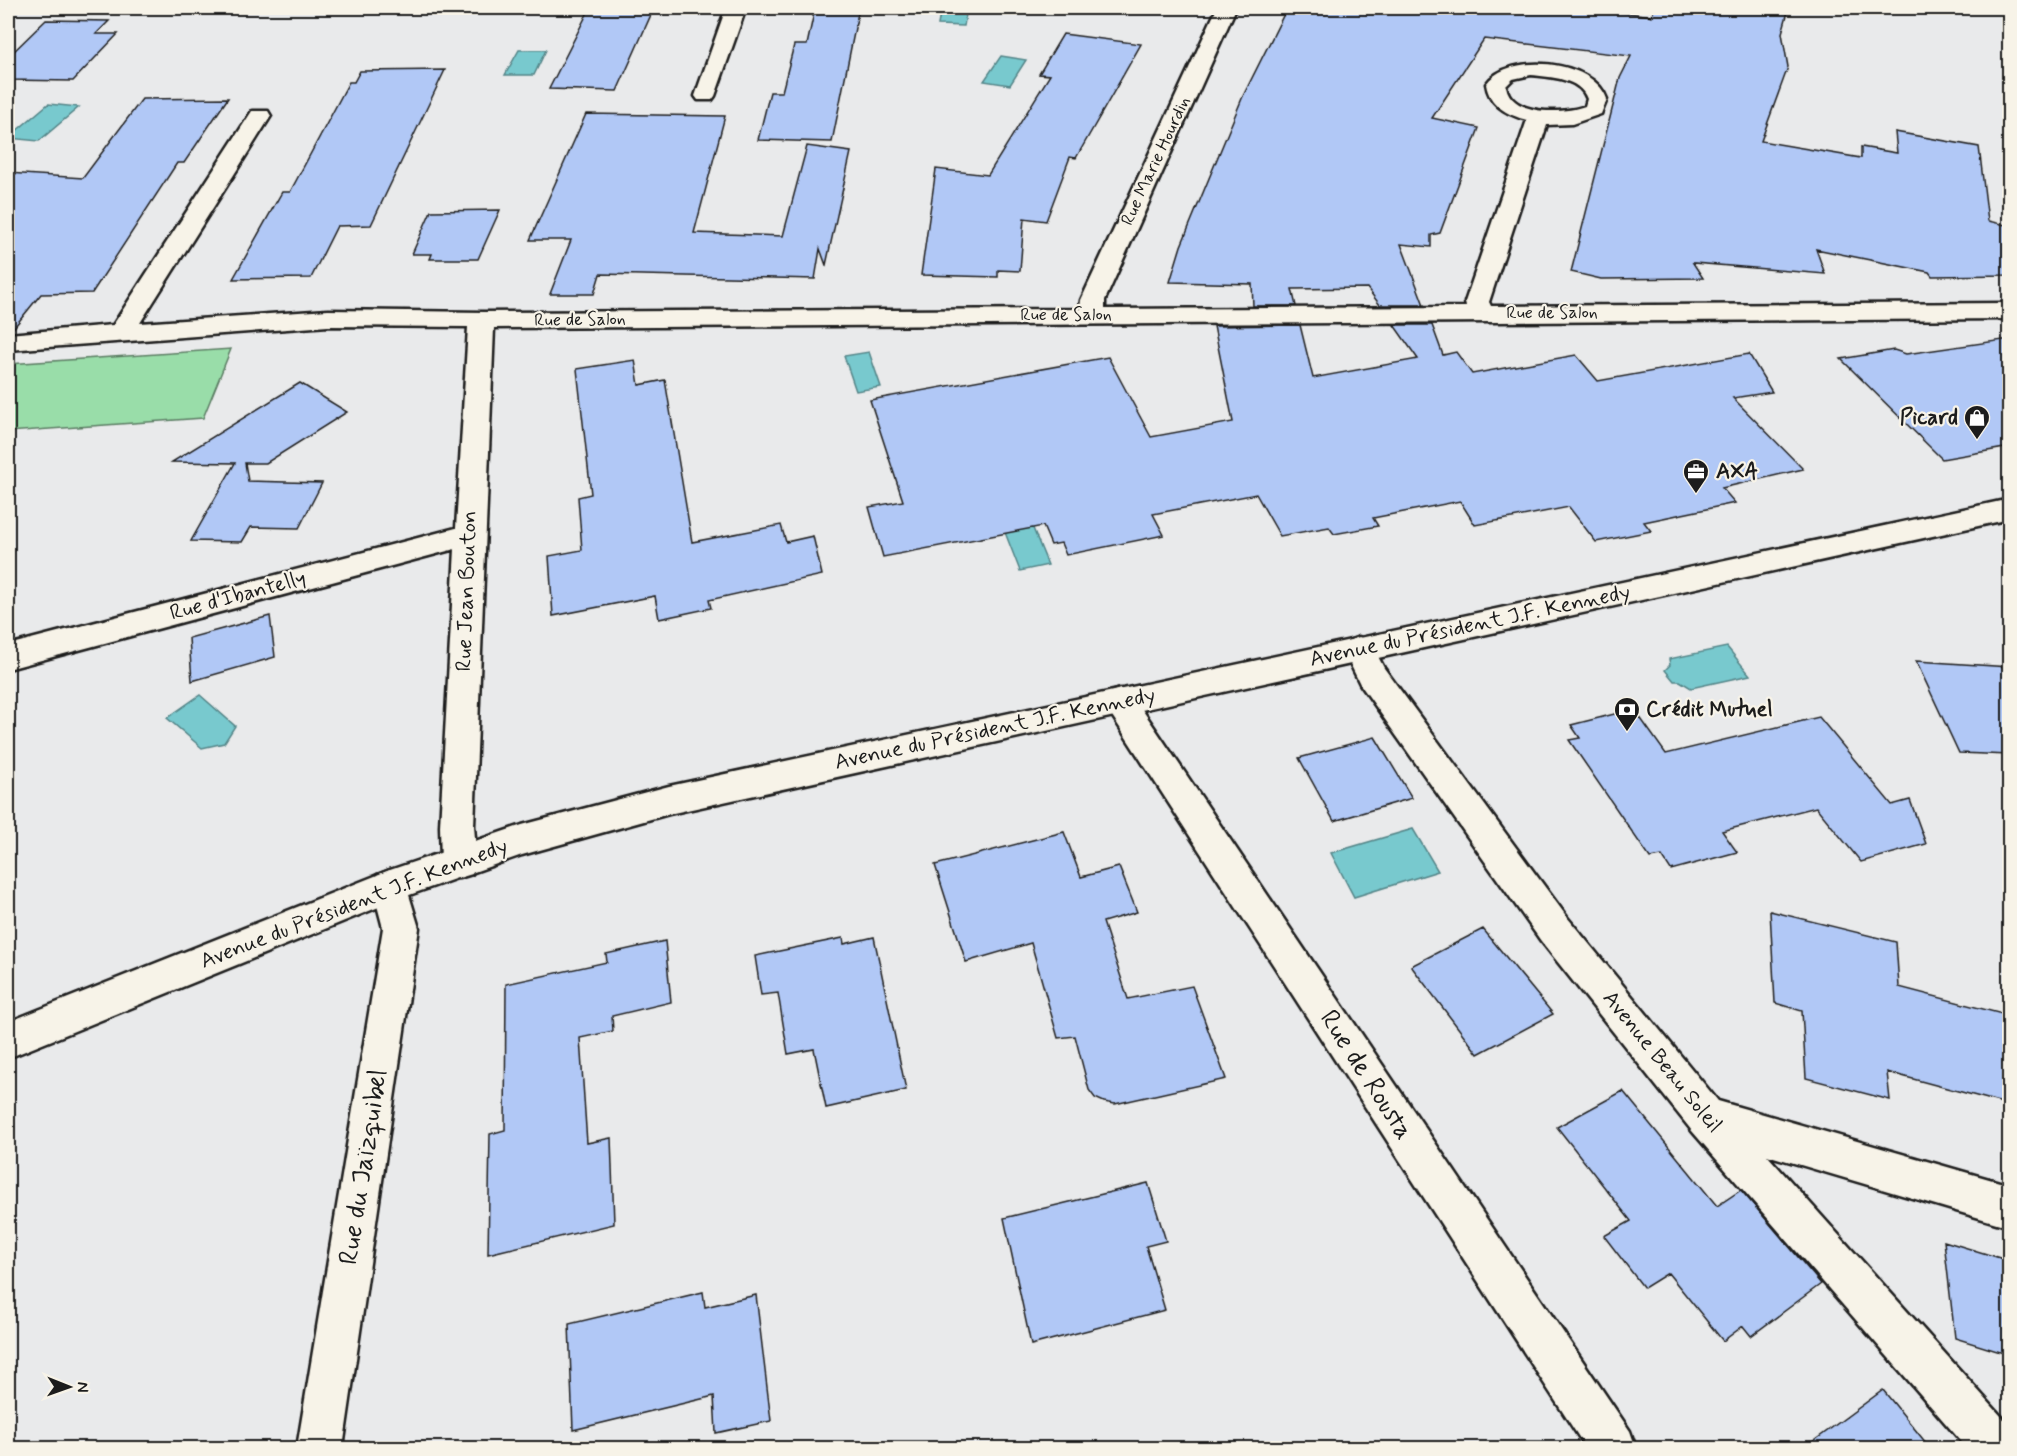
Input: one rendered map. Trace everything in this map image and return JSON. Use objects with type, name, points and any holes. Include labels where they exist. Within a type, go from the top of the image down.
[{"type":"street","points":[[705,96],[736,8]]},
{"type":"street","name":"Rue Marie Hourdin","points":[[1092,315],[1093,300],[1226,8]]},
{"type":"street","points":[[122,332],[140,300],[260,116]]},
{"type":"street","points":[[1480,314],[1477,302],[1538,118]]},
{"type":"street","name":"Rue de Salon","points":[[8,342],[328,318],[484,320],[2010,311]]},
{"type":"street","name":"Rue Jean Bouton","points":[[459,863],[457,826],[469,535],[479,333],[484,320]]},
{"type":"street","name":"Avenue du Président J.F. Kennedy","points":[[8,1040],[390,886],[522,840],[669,800],[2010,509]]},
{"type":"street","name":"Rue d'Ibantelly","points":[[8,657],[469,535]]},
{"type":"street","name":"Avenue Beau Soleil","points":[[1359,649],[1371,675],[1554,929],[1706,1117],[1998,1449]]},
{"type":"street","name":"Rue de Rousta","points":[[1120,702],[1613,1449]]},
{"type":"street","name":"Rue du Jaïzquibel","points":[[320,1449],[401,927],[390,886]]},
{"type":"street","points":[[1706,1117],[2010,1206]]},
{"type":"green space","points":[[231,349],[203,418],[8,432],[8,364]]},
{"type":"water","points":[[941,8],[967,8],[964,26],[938,25]]},
{"type":"water","points":[[519,50],[546,50],[534,75],[505,75]]},
{"type":"water","points":[[1001,56],[1026,60],[1010,85],[984,81]]},
{"type":"water","points":[[48,104],[79,107],[39,141],[8,138]]},
{"type":"water","points":[[869,352],[881,387],[856,391],[844,356]]},
{"type":"water","points":[[1028,516],[1048,565],[1020,571],[1001,522]]},
{"type":"water","points":[[1727,647],[1750,675],[1691,688],[1680,681],[1674,681],[1665,670],[1670,665],[1669,659]]},
{"type":"water","points":[[200,695],[235,726],[224,743],[202,748],[167,718]]},
{"type":"water","points":[[1413,829],[1438,871],[1354,897],[1331,853]]},
{"type":"building","points":[[590,8],[654,8],[617,91],[549,89]]},
{"type":"building","points":[[815,8],[859,8],[832,142],[758,140],[770,92],[782,92],[794,45],[807,45]]},
{"type":"building","points":[[1287,8],[1588,8],[1652,16],[1654,8],[1789,8],[1782,33],[1788,67],[1761,141],[1861,158],[1861,147],[1897,153],[1895,132],[1979,147],[1988,221],[2010,226],[2010,275],[1932,276],[1929,272],[1816,249],[1825,274],[1693,263],[1703,278],[1601,279],[1571,272],[1620,78],[1631,56],[1484,39],[1432,118],[1479,128],[1440,233],[1431,235],[1431,247],[1401,244],[1424,305],[1380,305],[1367,288],[1292,289],[1296,306],[1253,306],[1252,284],[1170,282],[1181,246],[1243,96]]},
{"type":"building","points":[[46,20],[109,21],[96,34],[118,34],[73,81],[8,80],[8,57]]},
{"type":"building","points":[[1063,34],[1141,44],[1076,158],[1070,157],[1046,221],[1024,218],[1020,271],[998,270],[998,277],[921,275],[936,169],[988,175],[1050,75],[1039,74]]},
{"type":"building","points":[[445,70],[371,225],[337,226],[311,278],[233,279],[282,192],[290,192],[349,82],[354,82],[360,71]]},
{"type":"building","points":[[228,98],[184,163],[177,163],[92,293],[41,294],[8,332],[8,173],[83,178],[142,99]]},
{"type":"building","points":[[586,114],[725,116],[694,233],[783,236],[807,146],[851,152],[826,265],[820,249],[815,279],[600,274],[594,294],[550,294],[571,240],[530,240]]},
{"type":"building","points":[[500,210],[478,259],[430,259],[432,254],[412,254],[431,211]]},
{"type":"building","points":[[1300,325],[1313,378],[1418,359],[1394,325],[1432,325],[1443,355],[1456,352],[1472,374],[1576,355],[1598,381],[1749,354],[1772,392],[1733,398],[1803,469],[1722,488],[1735,503],[1644,522],[1651,531],[1596,542],[1569,507],[1475,525],[1460,501],[1373,518],[1378,526],[1334,534],[1329,527],[1280,536],[1256,494],[1153,514],[1164,535],[1066,555],[1061,543],[1051,545],[1043,526],[883,557],[869,507],[903,501],[870,400],[1108,357],[1151,437],[1233,422],[1214,326]]},
{"type":"building","points":[[2010,339],[2010,447],[1942,459],[1841,359],[1894,350],[1906,354]]},
{"type":"building","points":[[635,360],[639,385],[665,380],[692,542],[781,525],[786,542],[813,536],[822,575],[709,600],[711,608],[659,619],[655,596],[553,616],[549,556],[582,550],[578,497],[591,494],[577,369]]},
{"type":"building","points":[[300,383],[347,412],[266,463],[245,463],[248,481],[322,483],[299,528],[251,527],[242,542],[191,541],[235,463],[172,462]]},
{"type":"building","points":[[270,616],[275,657],[192,681],[189,638]]},
{"type":"building","points":[[1916,661],[2010,667],[2010,755],[1959,753]]},
{"type":"building","points":[[1634,709],[1666,754],[1819,717],[1892,805],[1910,800],[1926,844],[1861,862],[1816,807],[1722,831],[1737,852],[1671,870],[1662,856],[1650,858],[1569,740],[1580,738],[1571,725]]},
{"type":"building","points":[[1375,737],[1412,798],[1334,821],[1299,758]]},
{"type":"building","points":[[1064,832],[1081,877],[1119,867],[1137,912],[1103,922],[1128,999],[1192,986],[1226,1079],[1115,1104],[1095,1098],[1089,1090],[1075,1036],[1058,1038],[1031,943],[966,962],[935,865]]},
{"type":"building","points":[[1770,911],[1896,942],[1899,987],[2010,1016],[2010,1105],[1887,1072],[1890,1100],[1806,1078],[1802,1011],[1775,1003]]},
{"type":"building","points":[[1483,929],[1553,1014],[1478,1054],[1411,966]]},
{"type":"building","points":[[874,937],[906,1090],[826,1108],[814,1049],[788,1054],[778,993],[761,995],[755,956],[843,938],[844,944]]},
{"type":"building","points":[[665,941],[671,1002],[612,1016],[613,1031],[580,1038],[587,1143],[611,1138],[614,1224],[488,1254],[490,1134],[505,1130],[506,984],[607,962],[606,954]]},
{"type":"building","points":[[1623,1091],[1717,1206],[1741,1190],[1821,1284],[1751,1336],[1743,1326],[1723,1341],[1668,1273],[1644,1288],[1604,1236],[1631,1221],[1557,1127]]},
{"type":"building","points":[[1148,1183],[1166,1241],[1146,1246],[1165,1310],[1031,1345],[1004,1218]]},
{"type":"building","points":[[1944,1241],[2010,1261],[2010,1355],[1955,1338]]},
{"type":"building","points":[[703,1292],[705,1307],[756,1295],[771,1421],[716,1433],[714,1396],[573,1430],[569,1324]]},
{"type":"building","points":[[1883,1390],[1931,1449],[1803,1449]]},
{"type":"place","name":"Picard","points":[[1977,441]]},
{"type":"place","name":"AXA","points":[[1696,495]]},
{"type":"place","name":"Crédit Mutuel","points":[[1627,733]]}]
